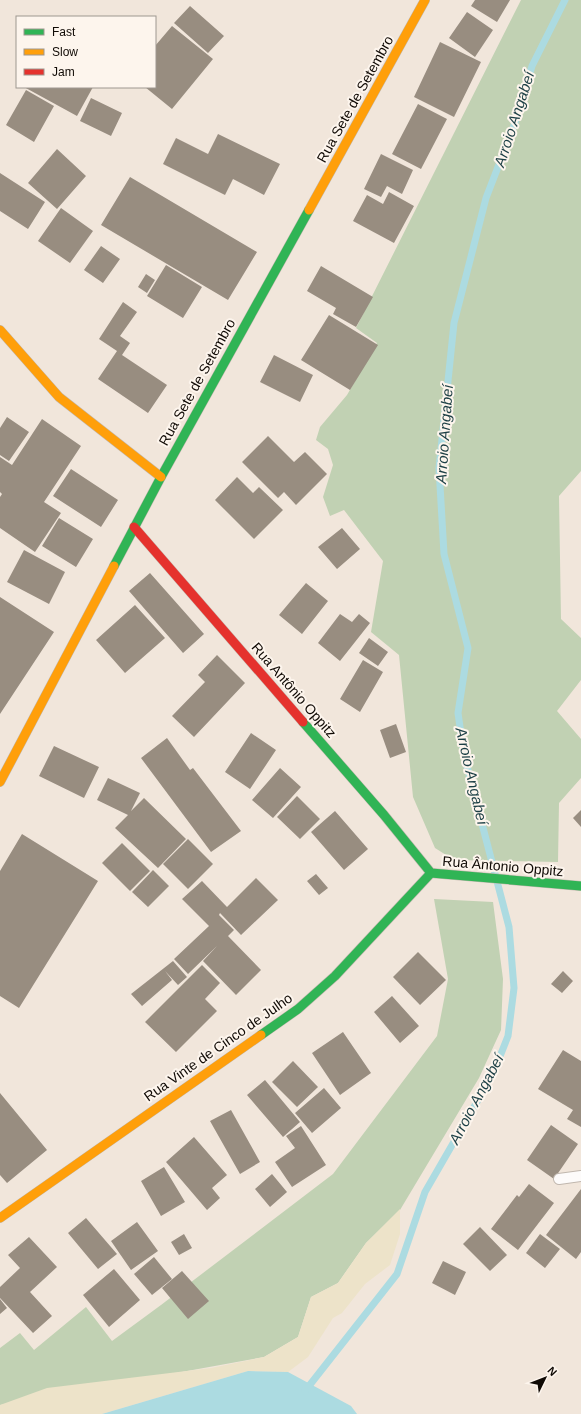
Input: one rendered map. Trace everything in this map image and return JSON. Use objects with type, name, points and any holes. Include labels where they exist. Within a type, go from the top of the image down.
[{"type":"street","name":"Rua Sete de Setembro","points":[[0,782],[161,477],[425,0]]},
{"type":"street","points":[[0,330],[59,397],[161,477]]},
{"type":"street","name":"Rua Antônio Oppitz","points":[[134,527],[384,815],[431,873]]},
{"type":"street","name":"Rua Ântonio Oppitz","points":[[431,873],[577,886],[581,892]]},
{"type":"street","name":"Rua Vinte de Cinco de Julho","points":[[0,1218],[298,1009],[335,976],[431,873]]},
{"type":"lane","points":[[559,1179],[581,1176]]},
{"type":"green space","points":[[521,0],[581,0],[581,471],[559,496],[561,619],[581,638],[581,680],[557,711],[581,739],[581,778],[559,803],[558,862],[454,860],[435,848],[413,797],[399,655],[371,632],[383,561],[344,510],[330,516],[323,497],[333,465],[328,449],[316,440],[320,427],[347,395],[377,343],[356,328]]},
{"type":"green space","points":[[434,899],[493,902],[503,979],[501,1030],[479,1078],[400,1210],[366,1243],[338,1283],[311,1297],[298,1337],[264,1357],[0,1405],[0,1348],[20,1333],[34,1350],[86,1307],[112,1341],[333,1174],[437,1036],[448,979]]},
{"type":"sand","points":[[400,1209],[400,1234],[390,1265],[365,1284],[342,1313],[333,1318],[308,1357],[288,1372],[248,1371],[102,1414],[0,1414],[0,1405],[47,1388],[211,1368],[264,1357],[298,1337],[311,1297],[338,1283],[366,1243]]},
{"type":"water","points":[[248,1371],[288,1372],[351,1406],[357,1414],[102,1414]]},
{"type":"building","points":[[475,0],[510,0],[497,22],[471,6]]},
{"type":"building","points":[[190,6],[224,36],[208,53],[174,23]]},
{"type":"building","points":[[467,12],[493,30],[475,57],[449,38]]},
{"type":"building","points":[[172,26],[213,59],[172,109],[146,88],[156,88],[156,45]]},
{"type":"building","points":[[440,42],[481,62],[454,117],[414,97]]},
{"type":"building","points":[[26,88],[92,88],[77,116]]},
{"type":"building","points":[[26,90],[54,106],[34,142],[6,125]]},
{"type":"building","points":[[91,98],[122,113],[111,136],[80,121]]},
{"type":"building","points":[[418,104],[447,119],[421,169],[392,154]]},
{"type":"building","points":[[218,134],[280,164],[264,195],[233,179],[225,195],[163,164],[176,138],[208,154]]},
{"type":"building","points":[[57,149],[86,176],[57,209],[28,183]]},
{"type":"building","points":[[381,154],[413,170],[402,194],[387,186],[381,197],[364,189]]},
{"type":"building","points":[[0,173],[45,202],[28,229],[0,211]]},
{"type":"building","points":[[130,177],[257,252],[228,300],[101,225]]},
{"type":"building","points":[[389,192],[414,206],[394,243],[353,221],[367,195],[383,204]]},
{"type":"building","points":[[61,208],[93,231],[70,263],[38,241]]},
{"type":"building","points":[[101,246],[120,259],[103,283],[84,270]]},
{"type":"building","points":[[166,265],[202,287],[183,318],[147,296]]},
{"type":"building","points":[[321,266],[373,297],[356,327],[333,314],[336,308],[307,291]]},
{"type":"building","points":[[146,274],[155,280],[147,293],[138,287]]},
{"type":"building","points":[[123,302],[137,312],[120,336],[130,343],[122,355],[167,385],[148,413],[98,379],[117,351],[99,339]]},
{"type":"building","points":[[329,315],[378,345],[350,390],[301,360]]},
{"type":"building","points":[[274,355],[313,375],[300,402],[260,382]]},
{"type":"building","points":[[7,417],[29,432],[9,461],[0,455],[0,428]]},
{"type":"building","points":[[42,419],[81,446],[44,502],[61,513],[35,552],[0,528],[0,497],[2,494],[0,492],[0,457],[12,465]]},
{"type":"building","points":[[268,436],[294,462],[305,452],[327,474],[296,505],[284,492],[278,498],[242,462]]},
{"type":"building","points":[[71,469],[118,500],[101,527],[53,496]]},
{"type":"building","points":[[237,477],[253,493],[259,487],[283,510],[254,539],[215,500]]},
{"type":"building","points":[[59,518],[93,539],[76,567],[42,546]]},
{"type":"building","points":[[342,528],[360,549],[337,569],[318,547]]},
{"type":"building","points":[[24,550],[65,572],[49,604],[7,582]]},
{"type":"building","points":[[150,573],[204,634],[183,653],[129,591]]},
{"type":"building","points":[[306,583],[328,601],[302,634],[279,615]]},
{"type":"building","points":[[0,597],[54,632],[0,714]]},
{"type":"building","points":[[135,605],[165,638],[125,673],[96,640]]},
{"type":"building","points":[[340,614],[352,622],[359,614],[370,623],[340,661],[318,643]]},
{"type":"building","points":[[369,638],[388,652],[378,666],[359,653]]},
{"type":"building","points":[[217,655],[245,683],[194,737],[172,716],[205,682],[198,675]]},
{"type":"building","points":[[363,660],[383,672],[360,712],[340,699]]},
{"type":"building","points":[[396,724],[406,752],[390,758],[380,730]]},
{"type":"building","points":[[251,733],[276,750],[250,789],[225,772]]},
{"type":"building","points":[[167,738],[190,770],[193,768],[241,831],[211,852],[141,758]]},
{"type":"building","points":[[54,746],[99,767],[84,798],[39,776]]},
{"type":"building","points":[[280,768],[301,787],[273,818],[252,800]]},
{"type":"building","points":[[108,778],[140,793],[131,811],[144,798],[186,839],[158,868],[115,828],[128,815],[97,800]]},
{"type":"building","points":[[297,796],[320,819],[300,839],[277,817]]},
{"type":"building","points":[[581,810],[581,827],[573,818]]},
{"type":"building","points":[[335,811],[368,849],[344,870],[311,832]]},
{"type":"building","points":[[22,834],[98,881],[19,1008],[0,996],[0,871]]},
{"type":"building","points":[[188,839],[213,864],[188,889],[163,864]]},
{"type":"building","points":[[122,843],[150,871],[130,891],[102,863]]},
{"type":"building","points":[[153,870],[169,886],[148,907],[132,892]]},
{"type":"building","points":[[316,874],[328,888],[319,895],[307,881]]},
{"type":"building","points":[[256,878],[278,900],[241,935],[220,913],[219,915],[234,930],[228,936],[261,970],[236,995],[203,961],[217,946],[188,974],[174,959],[209,926],[182,899],[202,881],[227,907]]},
{"type":"building","points":[[418,952],[446,980],[420,1005],[393,977]]},
{"type":"building","points":[[173,961],[187,977],[178,985],[165,971],[172,980],[142,1006],[131,994]]},
{"type":"building","points":[[202,965],[220,983],[205,999],[217,1011],[176,1052],[145,1022]]},
{"type":"building","points":[[563,971],[573,981],[562,993],[551,984]]},
{"type":"building","points":[[392,996],[419,1026],[400,1043],[374,1012]]},
{"type":"building","points":[[343,1032],[371,1073],[340,1095],[312,1053]]},
{"type":"building","points":[[563,1050],[581,1061],[581,1127],[567,1119],[573,1110],[538,1089]]},
{"type":"building","points":[[293,1061],[318,1087],[297,1107],[272,1082]]},
{"type":"building","points":[[265,1080],[300,1122],[283,1137],[247,1095]]},
{"type":"building","points":[[324,1088],[341,1108],[312,1133],[295,1113]]},
{"type":"building","points":[[0,1093],[47,1150],[7,1183],[0,1175]]},
{"type":"building","points":[[231,1110],[260,1162],[240,1174],[210,1121]]},
{"type":"building","points":[[551,1125],[578,1144],[554,1179],[527,1160]]},
{"type":"building","points":[[301,1126],[326,1165],[292,1187],[275,1162],[295,1148],[286,1136]]},
{"type":"building","points":[[194,1137],[227,1175],[212,1188],[220,1198],[207,1210],[166,1162]]},
{"type":"building","points":[[164,1167],[185,1202],[161,1216],[141,1181]]},
{"type":"building","points":[[272,1174],[287,1192],[270,1207],[255,1189]]},
{"type":"building","points":[[529,1184],[554,1203],[518,1250],[491,1229],[517,1195],[519,1197]]},
{"type":"building","points":[[581,1189],[581,1252],[576,1259],[546,1235]]},
{"type":"building","points":[[86,1218],[117,1254],[98,1269],[68,1233]]},
{"type":"building","points":[[137,1222],[158,1251],[131,1270],[111,1241]]},
{"type":"building","points":[[480,1227],[507,1255],[490,1271],[463,1244]]},
{"type":"building","points":[[184,1234],[192,1248],[179,1255],[171,1242]]},
{"type":"building","points":[[540,1234],[560,1249],[545,1268],[526,1253]]},
{"type":"building","points":[[29,1237],[57,1267],[30,1292],[52,1316],[33,1333],[0,1298],[0,1287],[20,1268],[8,1255]]},
{"type":"building","points":[[154,1257],[172,1279],[152,1295],[134,1274]]},
{"type":"building","points":[[443,1261],[466,1272],[455,1295],[432,1283]]},
{"type":"building","points":[[114,1269],[140,1300],[109,1327],[83,1295]]},
{"type":"building","points":[[182,1271],[209,1301],[188,1319],[162,1288]]},
{"type":"building","points":[[0,1299],[7,1308],[0,1314]]},
{"type":"waterway","name":"Arroio Angabeí","points":[[305,1391],[397,1274],[425,1192],[493,1074],[508,1036],[514,988],[509,927],[464,755],[458,713],[468,648],[444,554],[439,468],[454,323],[486,198],[515,123],[532,66],[565,0]]},
{"type":"traffic: fast","points":[[114,566],[161,477],[309,210]]},
{"type":"traffic: fast","points":[[303,722],[384,815],[431,873]]},
{"type":"traffic: fast","points":[[431,873],[581,886]]},
{"type":"traffic: fast","points":[[261,1035],[298,1009],[335,976],[431,873]]},
{"type":"traffic: slow","points":[[309,210],[425,0]]},
{"type":"traffic: slow","points":[[0,330],[59,397],[161,477]]},
{"type":"traffic: slow","points":[[0,782],[114,566]]},
{"type":"traffic: slow","points":[[0,1218],[261,1035]]},
{"type":"traffic: jam","points":[[134,527],[303,722]]}]
